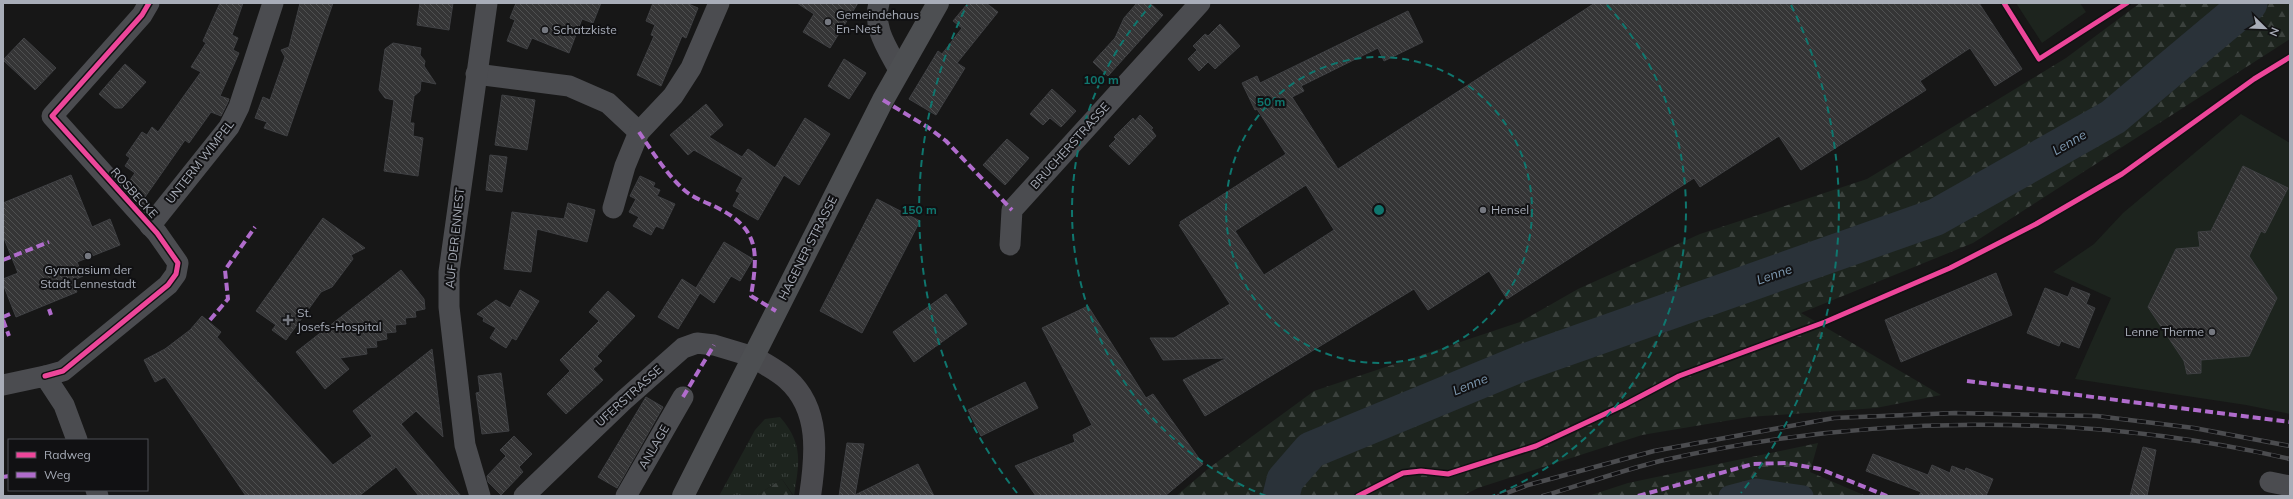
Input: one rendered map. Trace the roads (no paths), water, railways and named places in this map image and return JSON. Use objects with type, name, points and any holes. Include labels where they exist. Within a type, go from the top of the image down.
[{"type":"main road","name":"HAGENER STRASSE","points":[[683,496],[899,70],[938,3]]},
{"type":"main road","points":[[754,357],[790,381],[806,404],[815,436],[815,463],[810,496]]},
{"type":"street","name":"ROSBECKE","points":[[3,385],[63,371],[168,285],[176,274],[178,263],[150,226],[52,116],[142,15],[149,3]]},
{"type":"street","name":"UNTERM WIMPEL","points":[[150,226],[229,127],[239,107],[273,3]]},
{"type":"street","name":"AUF DER ENNEST","points":[[480,496],[465,445],[449,306],[449,272],[487,3]]},
{"type":"street","points":[[613,208],[625,166],[639,132],[673,96],[691,68],[719,3]]},
{"type":"street","points":[[879,3],[877,16],[878,30],[899,70]]},
{"type":"street","name":"BRUCHERSTRASSE","points":[[1010,245],[1012,210],[1200,3]]},
{"type":"street","points":[[476,74],[570,86],[608,103],[639,132]]},
{"type":"street","name":"UFERSTRASSE","points":[[524,496],[623,401],[683,348],[697,343],[714,345],[754,357]]},
{"type":"street","points":[[45,376],[64,405],[77,439]]},
{"type":"street","name":"ANLAGE","points":[[626,496],[683,398]]},
{"type":"waterway","name":"Lenne","points":[[1281,496],[1285,480],[1311,450],[1522,363],[1936,217],[2113,117],[2249,3]]},
{"type":"waterway","points":[[1729,496],[1756,489],[1803,496]]},
{"type":"railway","points":[[1499,496],[1528,485],[1654,451],[1834,418],[1955,413],[2097,416],[2194,428],[2290,446]]},
{"type":"railway","points":[[1543,496],[1660,461],[1737,445],[1816,434],[1895,427],[1975,425],[2054,427],[2134,433],[2212,444],[2290,459]]},
{"type":"place","name":"Gemeindehaus En-Nest","points":[[828,22]]},
{"type":"place","name":"Schatzkiste","points":[[545,30]]},
{"type":"place","name":"Hensel","points":[[1483,210]]},
{"type":"place","name":"Gymnasium der Stadt Lennestadt","points":[[88,256]]},
{"type":"place","name":"St. Josefs-Hospital","points":[[288,320]]},
{"type":"place","name":"Lenne Therme","points":[[2212,332]]}]
